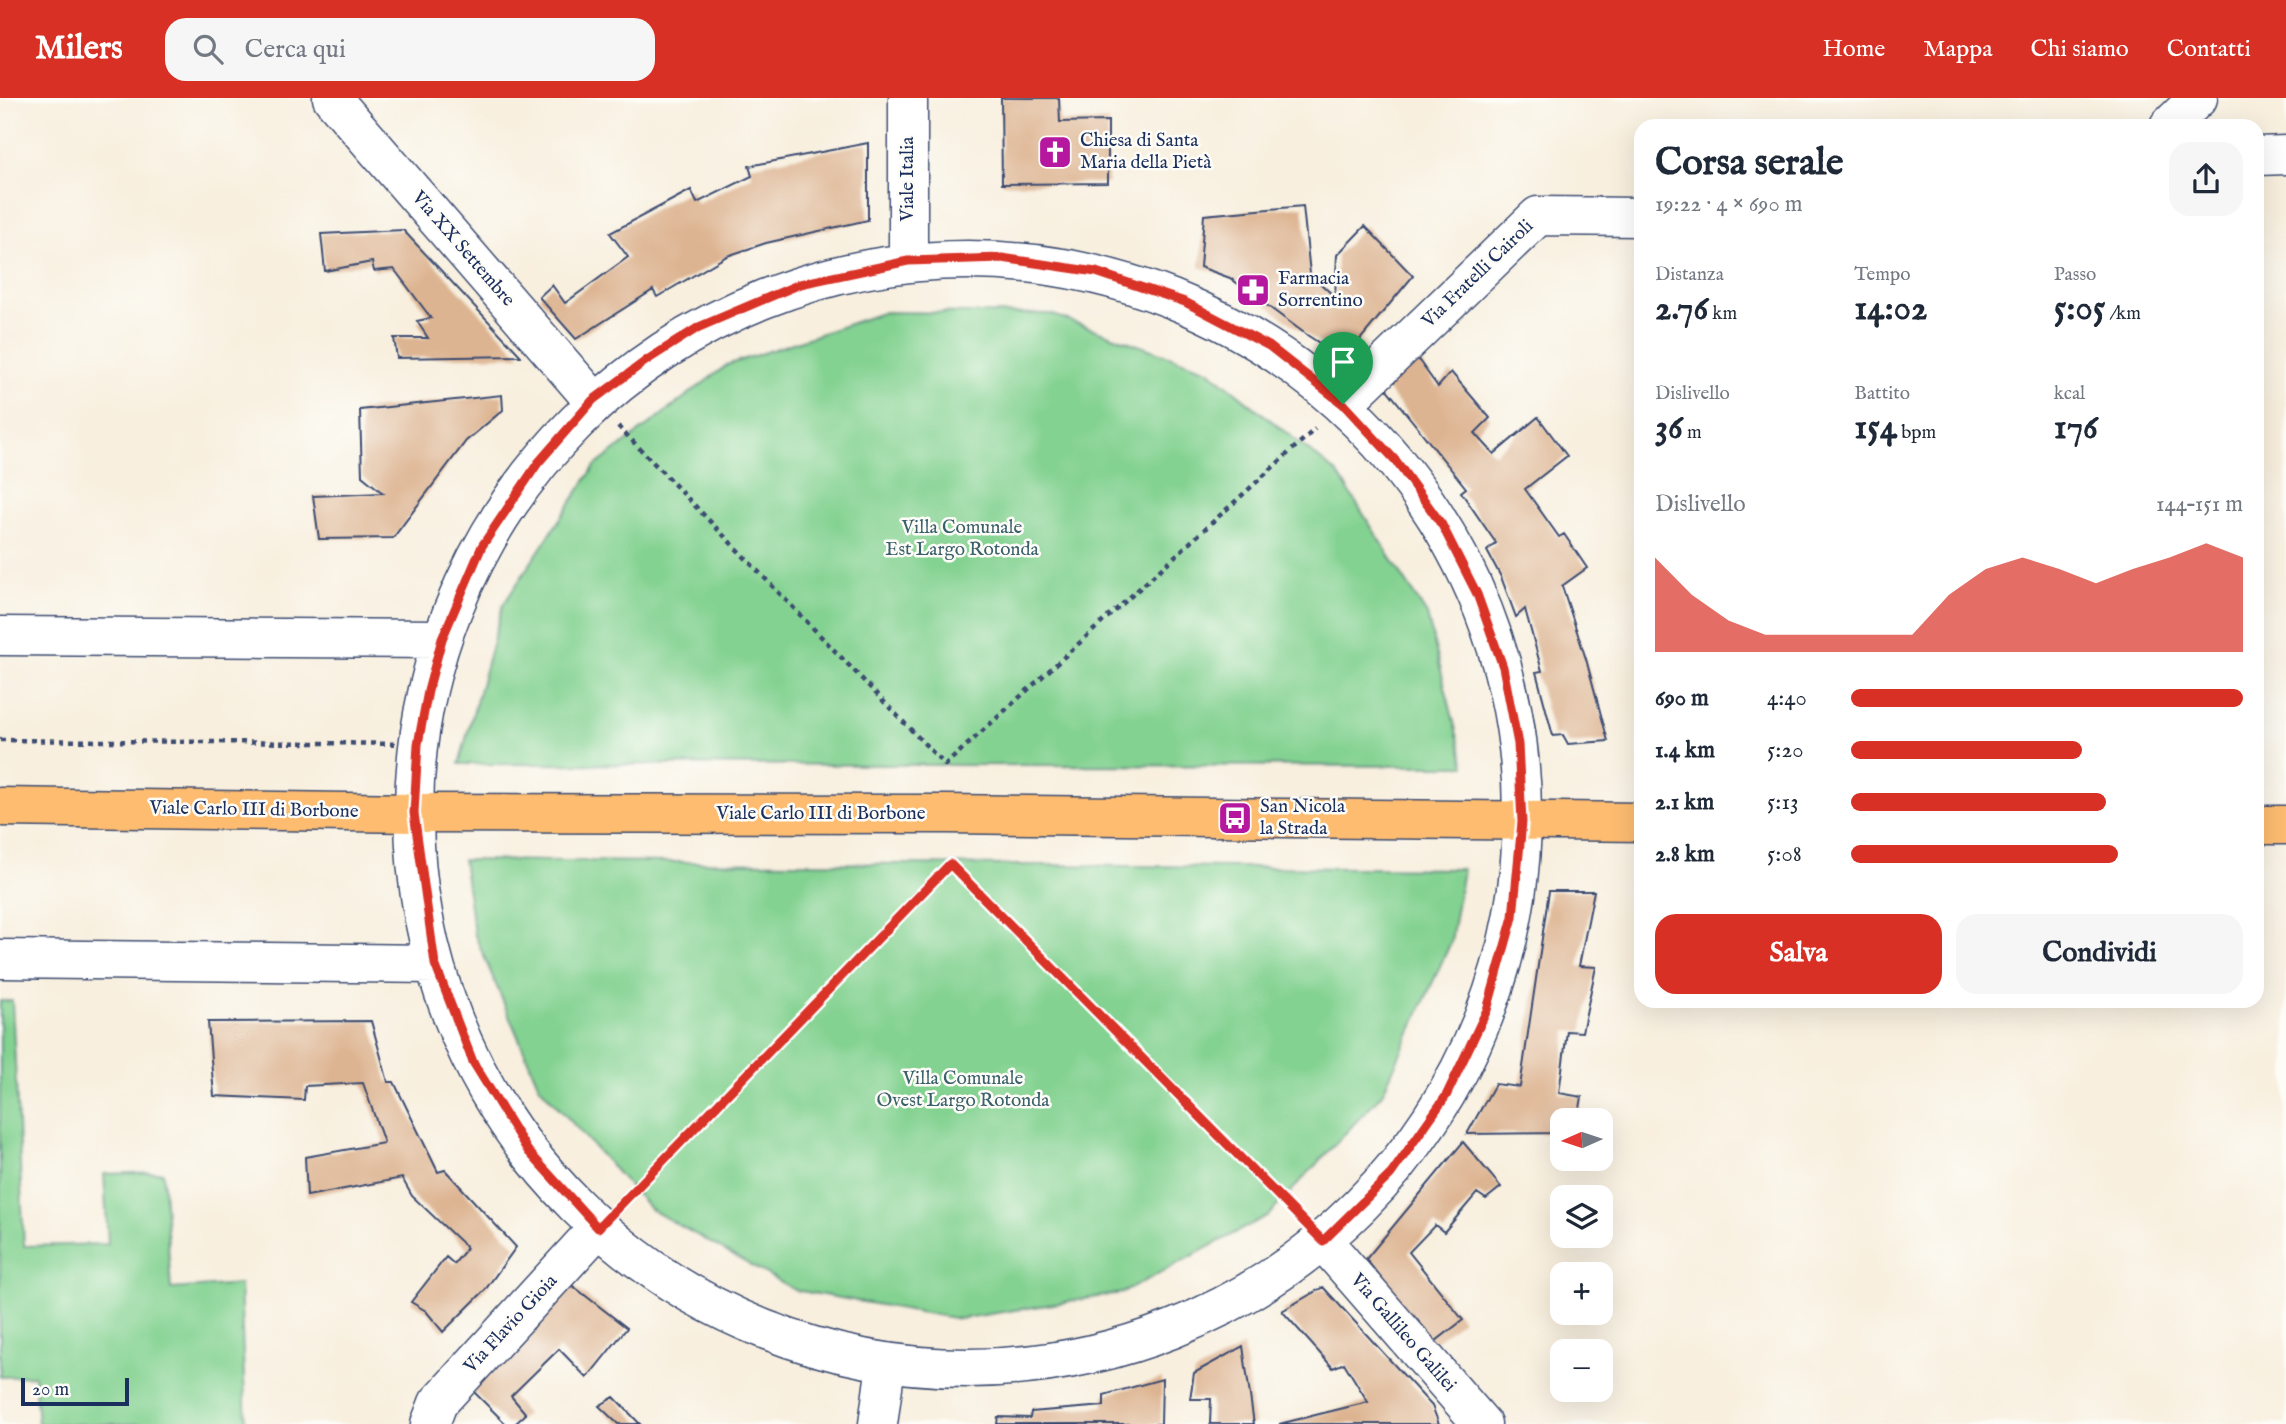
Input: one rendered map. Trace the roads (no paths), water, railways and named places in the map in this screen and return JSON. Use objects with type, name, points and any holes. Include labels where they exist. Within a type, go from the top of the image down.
[{"type":"main road","name":"Viale Carlo III di Borbone","points":[[0,807],[414,813],[933,814],[1634,822]]},
{"type":"main road","points":[[2264,825],[2286,825]]},
{"type":"street","name":"Via XX Settembre","points":[[332,98],[593,400]]},
{"type":"street","name":"Viale Italia","points":[[908,98],[908,261]]},
{"type":"street","points":[[2176,119],[2198,98]]},
{"type":"street","points":[[2264,156],[2286,155]]},
{"type":"street","name":"Via Fratelli Cairoli","points":[[1343,404],[1538,216],[1634,217]]},
{"type":"street","points":[[1002,258],[1096,272],[1185,302],[1269,346],[1343,404],[1396,461],[1442,525],[1477,594],[1503,667],[1518,744],[1522,822],[1513,917],[1487,1010],[1446,1096],[1391,1174],[1323,1241],[1260,1287],[1191,1323],[1117,1350],[1041,1365],[963,1370],[886,1364],[807,1346],[732,1317],[662,1278],[598,1228],[528,1151],[473,1062],[435,964],[414,813],[418,744],[428,691],[442,639],[482,546],[538,463],[593,400],[647,360],[699,327],[800,284],[908,261],[1002,258]]},
{"type":"street","points":[[0,636],[442,639]]},
{"type":"street","points":[[0,959],[435,964]]},
{"type":"street","name":"Via Flavio Gioia","points":[[430,1424],[438,1403],[598,1228]]},
{"type":"street","name":"Via Gallileo Galilei","points":[[1323,1241],[1482,1424]]},
{"type":"street","points":[[878,1424],[886,1364]]},
{"type":"place","name":"Chiesa di Santa Maria della Pietà","points":[[1055,152]]},
{"type":"place","name":"Farmacia Sorrentino","points":[[1253,290]]},
{"type":"place","name":"San Nicola la Strada","points":[[1235,818]]},
{"type":"park label","name":"Villa Comunale Est Largo Rotonda","points":[[962,539]]},
{"type":"park label","name":"Villa Comunale Ovest Largo Rotonda","points":[[963,1090]]}]
